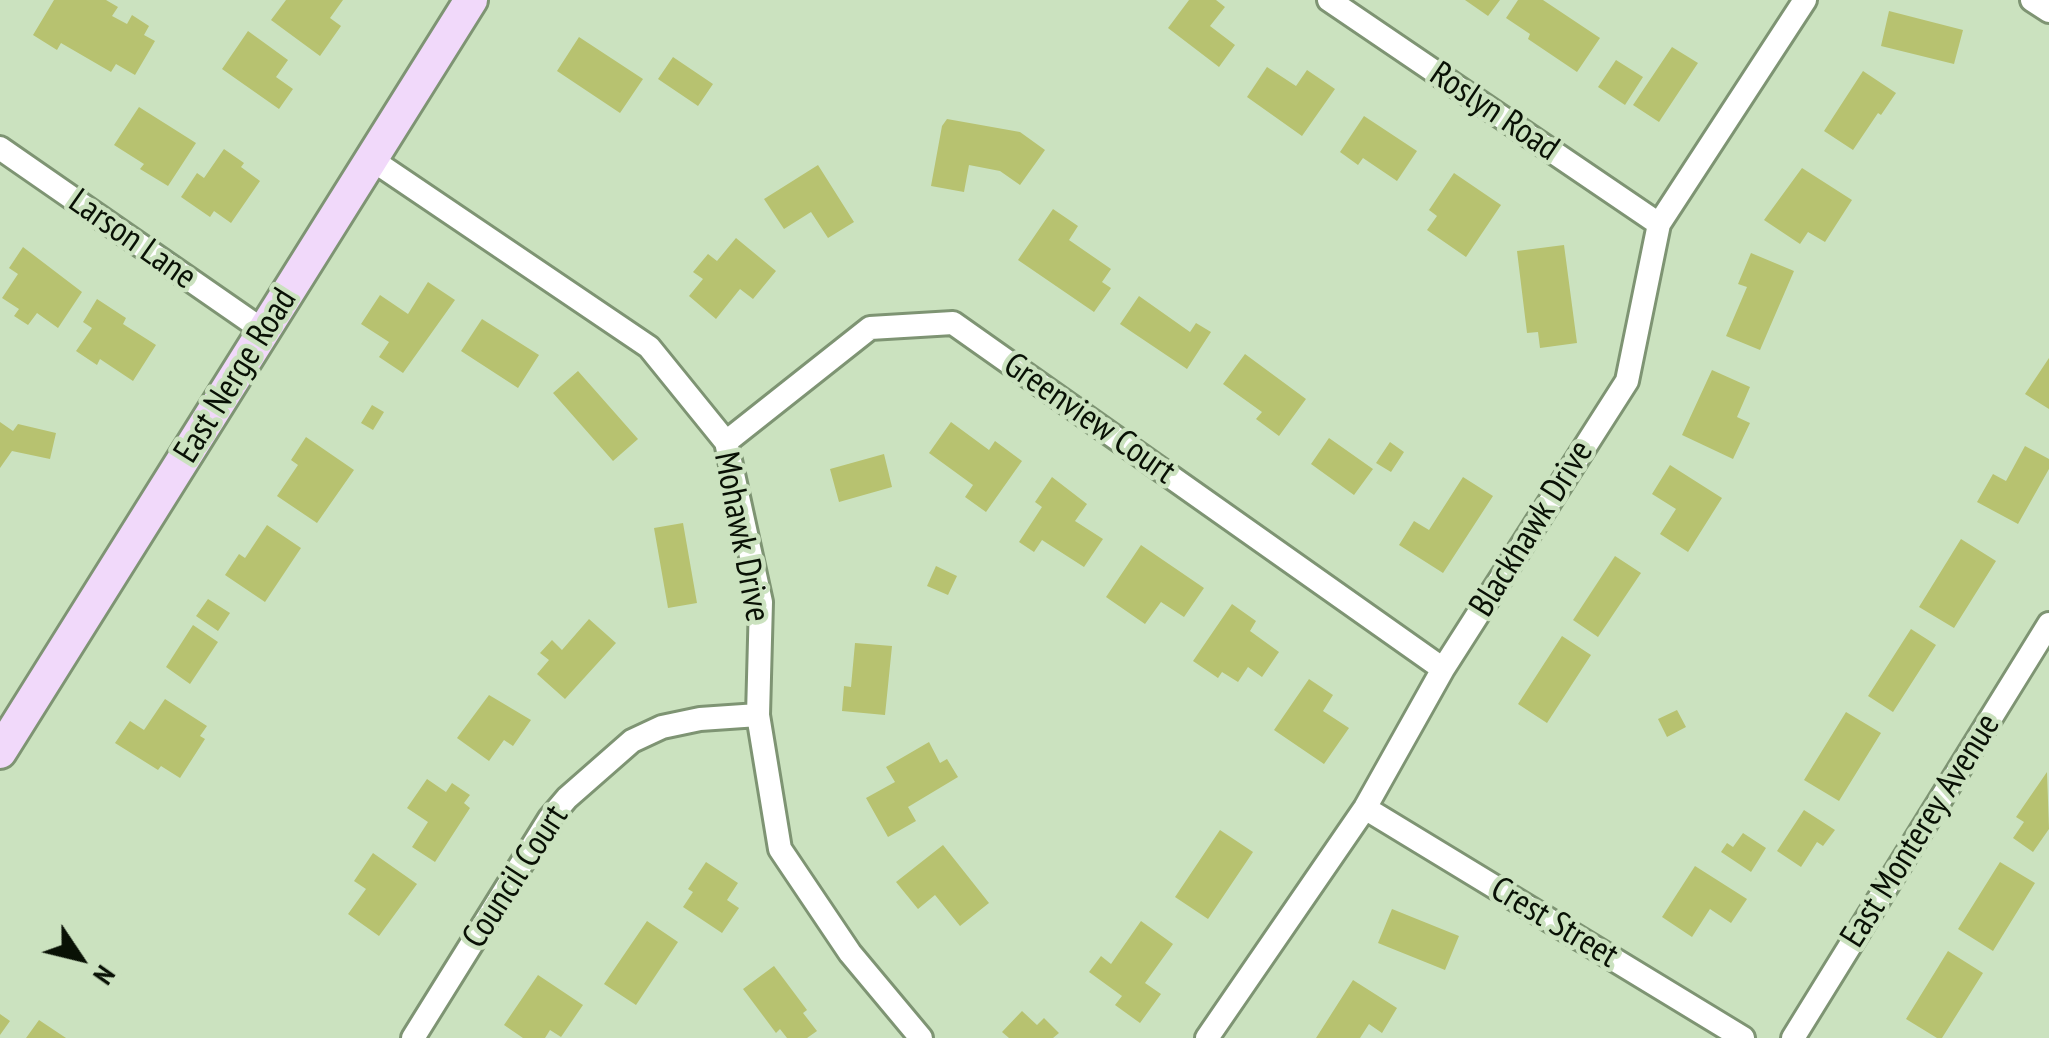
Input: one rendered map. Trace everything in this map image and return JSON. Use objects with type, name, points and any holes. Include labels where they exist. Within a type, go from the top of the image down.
[{"type":"main road","name":"East Nerge Road","points":[[0,752],[471,0]]},
{"type":"street","name":"Roslyn Road","points":[[1329,0],[1658,224]]},
{"type":"street","name":"Blackhawk Drive","points":[[1208,1038],[1365,808],[1444,669],[1627,380],[1658,224],[1806,0]]},
{"type":"street","points":[[2032,0],[2049,12]]},
{"type":"street","name":"Larson Lane","points":[[0,148],[264,330]]},
{"type":"street","name":"Mohawk Drive","points":[[372,159],[648,347],[726,442],[761,602],[758,715],[780,849],[850,953],[921,1038]]},
{"type":"street","name":"Greenview Court","points":[[726,442],[870,328],[953,322],[1444,669]]},
{"type":"street","name":"East Monterey Avenue","points":[[1794,1038],[2049,624]]},
{"type":"street","name":"Council Court","points":[[412,1038],[550,818],[591,775],[632,741],[662,727],[758,715]]},
{"type":"street","name":"Crest Street","points":[[1365,808],[1743,1038]]},
{"type":"building","points":[[54,0],[106,0],[118,7],[112,16],[127,24],[132,15],[149,26],[144,35],[155,41],[135,75],[116,64],[111,72],[61,43],[57,50],[33,35]]},
{"type":"building","points":[[286,0],[343,0],[330,18],[341,26],[320,56],[271,20]]},
{"type":"building","points":[[1189,0],[1216,0],[1225,7],[1210,26],[1235,45],[1219,67],[1168,28]]},
{"type":"building","points":[[1465,0],[1500,0],[1488,16]]},
{"type":"building","points":[[1518,0],[1543,0],[1600,38],[1577,72],[1528,39],[1530,34],[1506,18]]},
{"type":"building","points":[[1889,11],[1963,30],[1954,64],[1881,46]]},
{"type":"building","points":[[248,31],[288,60],[276,77],[293,89],[279,109],[222,69]]},
{"type":"building","points":[[579,37],[643,79],[620,113],[557,71]]},
{"type":"building","points":[[1672,47],[1698,63],[1659,122],[1633,105]]},
{"type":"building","points":[[673,57],[713,84],[698,106],[658,79]]},
{"type":"building","points":[[1616,60],[1643,77],[1625,105],[1598,87]]},
{"type":"building","points":[[1267,67],[1296,86],[1307,70],[1335,89],[1302,136],[1247,97]]},
{"type":"building","points":[[1863,71],[1896,93],[1853,150],[1824,131]]},
{"type":"building","points":[[139,107],[196,143],[168,186],[140,169],[144,164],[114,145]]},
{"type":"building","points":[[1364,116],[1417,151],[1397,181],[1363,158],[1358,165],[1340,152]]},
{"type":"building","points":[[947,119],[1020,132],[1045,150],[1020,185],[1000,171],[969,165],[964,192],[931,186],[942,126]]},
{"type":"building","points":[[224,149],[260,181],[231,223],[214,211],[210,217],[181,197],[197,173],[204,178]]},
{"type":"building","points":[[818,165],[854,222],[828,238],[811,212],[784,229],[764,199]]},
{"type":"building","points":[[1802,168],[1852,200],[1825,242],[1808,232],[1800,244],[1764,220]]},
{"type":"building","points":[[1454,173],[1501,205],[1466,257],[1427,230],[1437,216],[1429,210]]},
{"type":"building","points":[[1053,209],[1078,226],[1069,240],[1111,269],[1102,282],[1111,288],[1094,312],[1018,260]]},
{"type":"building","points":[[736,238],[776,271],[753,299],[740,289],[716,319],[689,296],[703,279],[693,272],[708,254],[717,261]]},
{"type":"building","points":[[1564,245],[1577,343],[1540,348],[1538,332],[1527,333],[1517,251]]},
{"type":"building","points":[[23,247],[82,292],[58,328],[37,313],[28,325],[14,316],[19,309],[2,298],[18,274],[9,268]]},
{"type":"building","points":[[1751,253],[1794,271],[1760,350],[1726,336],[1747,287],[1738,284]]},
{"type":"building","points":[[428,282],[455,300],[403,373],[379,357],[389,342],[361,324],[380,295],[408,314]]},
{"type":"building","points":[[1139,296],[1190,332],[1196,323],[1211,332],[1187,369],[1120,324]]},
{"type":"building","points":[[97,299],[126,318],[123,324],[156,345],[133,381],[100,359],[97,365],[76,351],[92,328],[83,322]]},
{"type":"building","points":[[482,319],[539,355],[518,388],[461,351]]},
{"type":"building","points":[[1245,354],[1306,399],[1279,436],[1256,419],[1262,412],[1223,384]]},
{"type":"building","points":[[2049,358],[2049,409],[2025,394]]},
{"type":"building","points":[[1712,370],[1750,387],[1737,417],[1750,423],[1733,459],[1682,435]]},
{"type":"building","points":[[578,371],[638,439],[613,461],[553,393]]},
{"type":"building","points":[[372,405],[384,412],[373,430],[361,423]]},
{"type":"building","points":[[0,422],[13,431],[18,424],[56,433],[50,459],[12,451],[0,468]]},
{"type":"building","points":[[951,422],[989,450],[995,441],[1022,461],[986,512],[965,497],[973,485],[929,453]]},
{"type":"building","points":[[306,437],[354,470],[317,523],[277,496],[298,465],[291,460]]},
{"type":"building","points":[[1329,438],[1373,469],[1354,495],[1311,464]]},
{"type":"building","points":[[1390,442],[1404,452],[1391,472],[1376,463]]},
{"type":"building","points":[[2025,446],[2049,459],[2049,469],[2018,524],[1977,502],[1993,474],[2006,481]]},
{"type":"building","points":[[884,454],[892,487],[839,502],[830,469]]},
{"type":"building","points":[[1670,465],[1722,498],[1688,552],[1660,534],[1676,509],[1652,494]]},
{"type":"building","points":[[1052,477],[1087,504],[1075,521],[1103,539],[1084,567],[1042,540],[1034,552],[1019,542],[1042,507],[1035,502]]},
{"type":"building","points":[[1463,477],[1493,496],[1443,573],[1399,545],[1414,521],[1429,530]]},
{"type":"building","points":[[683,523],[697,603],[668,608],[654,528]]},
{"type":"building","points":[[267,525],[301,548],[265,602],[225,575],[239,554],[245,558]]},
{"type":"building","points":[[1961,539],[1996,561],[1954,628],[1919,607]]},
{"type":"building","points":[[1141,545],[1204,588],[1184,617],[1161,602],[1145,624],[1106,597]]},
{"type":"building","points":[[1615,556],[1641,573],[1598,637],[1573,620]]},
{"type":"building","points":[[936,566],[957,576],[948,595],[927,586]]},
{"type":"building","points":[[208,599],[230,613],[218,631],[196,616]]},
{"type":"building","points":[[1232,604],[1256,621],[1250,631],[1279,652],[1262,677],[1248,667],[1238,682],[1222,672],[1218,678],[1193,661]]},
{"type":"building","points":[[589,619],[616,643],[565,699],[537,674],[549,660],[540,653],[552,640],[562,650]]},
{"type":"building","points":[[193,625],[218,642],[190,684],[166,667]]},
{"type":"building","points":[[1911,629],[1936,645],[1893,712],[1868,696]]},
{"type":"building","points":[[1562,636],[1591,655],[1547,723],[1518,704]]},
{"type":"building","points":[[855,643],[892,646],[885,715],[842,711],[844,686],[851,687]]},
{"type":"building","points":[[1309,679],[1333,695],[1323,711],[1349,728],[1324,764],[1274,730]]},
{"type":"building","points":[[489,695],[531,720],[513,746],[504,740],[489,761],[457,738]]},
{"type":"building","points":[[165,699],[207,726],[200,736],[205,739],[180,778],[161,766],[158,770],[115,743],[130,721],[144,730]]},
{"type":"building","points":[[1677,710],[1686,727],[1667,737],[1658,719]]},
{"type":"building","points":[[1846,712],[1881,733],[1839,801],[1804,780]]},
{"type":"building","points":[[929,742],[940,763],[947,759],[958,777],[908,807],[916,821],[888,837],[866,798],[895,782],[886,767]]},
{"type":"building","points":[[2047,772],[2049,829],[2033,852],[2013,838],[2024,822],[2016,817]]},
{"type":"building","points":[[427,779],[446,792],[452,783],[470,795],[464,803],[470,808],[435,862],[412,847],[428,822],[407,808]]},
{"type":"building","points":[[1804,810],[1835,830],[1823,846],[1817,842],[1801,867],[1777,851]]},
{"type":"building","points":[[1220,830],[1253,852],[1208,919],[1175,897]]},
{"type":"building","points":[[1743,833],[1766,848],[1751,872],[1721,852],[1727,843],[1733,847]]},
{"type":"building","points":[[943,845],[989,903],[960,926],[935,895],[918,909],[896,882]]},
{"type":"building","points":[[373,853],[417,884],[379,936],[348,914],[366,889],[354,881]]},
{"type":"building","points":[[706,862],[738,883],[727,900],[739,908],[722,933],[683,907],[693,892],[688,889]]},
{"type":"building","points":[[2000,862],[2035,883],[1993,951],[1958,929]]},
{"type":"building","points":[[1695,866],[1747,899],[1731,923],[1710,909],[1692,937],[1662,917]]},
{"type":"building","points":[[1392,909],[1459,936],[1445,970],[1378,943]]},
{"type":"building","points":[[647,921],[678,942],[636,1005],[604,984]]},
{"type":"building","points":[[1141,921],[1173,944],[1145,983],[1161,994],[1140,1023],[1115,1005],[1122,996],[1089,972],[1101,956],[1111,964]]},
{"type":"building","points":[[1948,951],[1983,973],[1942,1038],[1937,1038],[1906,1019]]},
{"type":"building","points":[[774,966],[807,1010],[803,1013],[817,1031],[807,1038],[787,1038],[780,1029],[776,1033],[743,989]]},
{"type":"building","points":[[538,975],[583,1005],[561,1037],[550,1030],[545,1038],[523,1038],[504,1025]]},
{"type":"building","points":[[1353,980],[1397,1008],[1382,1033],[1369,1024],[1360,1038],[1316,1038]]},
{"type":"building","points":[[1022,1011],[1037,1025],[1044,1018],[1059,1033],[1053,1038],[1009,1038],[1002,1032]]},
{"type":"building","points":[[0,1014],[10,1021],[0,1035]]},
{"type":"building","points":[[39,1020],[66,1038],[26,1038]]}]
